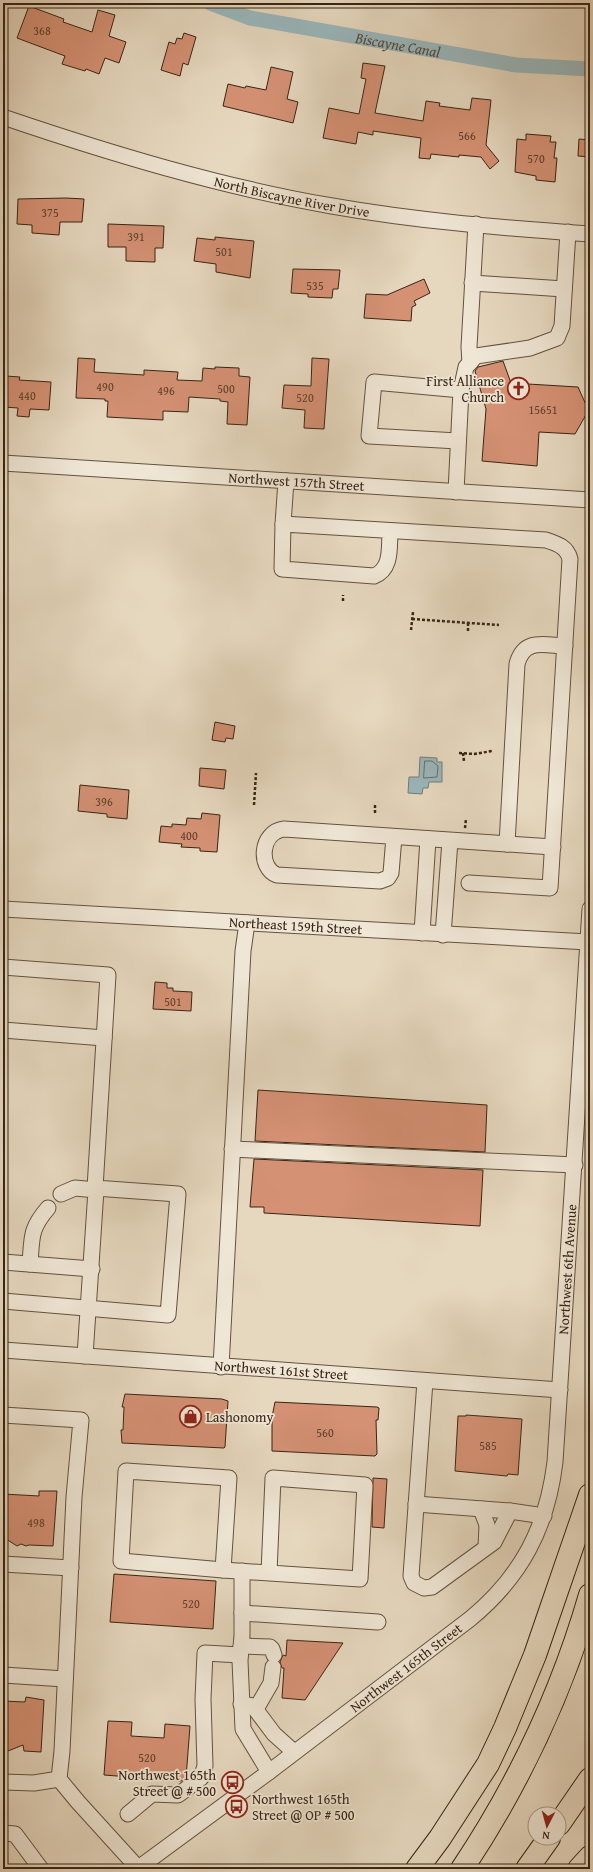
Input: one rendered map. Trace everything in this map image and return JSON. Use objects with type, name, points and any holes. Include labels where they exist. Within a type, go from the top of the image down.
[{"type":"highway","points":[[417,1869],[440,1838],[488,1764],[505,1728],[537,1648],[590,1495]]},
{"type":"highway","points":[[462,1869],[506,1796],[544,1721],[567,1665],[590,1595]]},
{"type":"highway","points":[[567,1812],[590,1779]]},
{"type":"highway","points":[[527,1869],[543,1846]]},
{"type":"highway","points":[[579,1869],[590,1857]]},
{"type":"street","name":"North Biscayne River Drive","points":[[3,117],[136,159],[273,194],[370,213],[590,234]]},
{"type":"street","points":[[470,363],[469,347],[476,224]]},
{"type":"street","points":[[456,492],[461,390],[466,368],[476,356],[530,348],[557,338],[562,326],[568,232]]},
{"type":"street","points":[[472,283],[564,289]]},
{"type":"street","points":[[458,441],[370,436],[374,382],[461,390]]},
{"type":"street","name":"Northwest 157th Street","points":[[3,463],[590,500]]},
{"type":"street","points":[[286,481],[282,569],[370,577],[378,574],[386,566],[390,532]]},
{"type":"street","points":[[283,524],[390,532],[546,540],[564,547],[568,552],[570,559],[550,888],[469,883]]},
{"type":"street","points":[[507,844],[517,664],[519,656],[528,646],[565,646]]},
{"type":"street","points":[[394,837],[391,873],[388,878],[380,881],[277,875],[271,873],[266,861],[266,844],[268,838],[277,830],[284,829],[553,847]]},
{"type":"street","points":[[422,933],[428,839]]},
{"type":"street","points":[[443,935],[450,841]]},
{"type":"street","name":"Northeast 159th Street","points":[[3,909],[588,942]]},
{"type":"street","name":"Northwest 6th Avenue","points":[[560,1390],[590,909]]},
{"type":"street","points":[[221,1367],[243,950],[247,923]]},
{"type":"street","points":[[3,968],[108,975],[94,1188],[178,1194],[168,1315],[3,1302]]},
{"type":"street","points":[[3,1030],[104,1038]]},
{"type":"street","points":[[232,1149],[575,1164]]},
{"type":"street","points":[[61,1194],[75,1188],[96,1190],[92,1269],[85,1356]]},
{"type":"street","points":[[30,1264],[32,1231],[37,1221],[48,1208]]},
{"type":"street","points":[[3,1262],[92,1269]]},
{"type":"street","name":"Northwest 161st Street","points":[[3,1350],[221,1367],[560,1390]]},
{"type":"street","points":[[425,1381],[411,1576],[417,1586],[424,1588],[432,1587],[494,1542],[510,1511]]},
{"type":"street","name":"Northwest 165th Street","points":[[137,1868],[268,1772],[489,1602],[506,1584],[520,1565],[544,1516],[554,1474],[560,1390]]},
{"type":"street","points":[[3,1415],[80,1420],[74,1497],[59,1779],[137,1868]]},
{"type":"street","points":[[223,1570],[229,1478],[126,1472],[121,1561],[223,1570],[360,1579],[365,1484],[273,1478],[269,1573]]},
{"type":"street","points":[[416,1504],[510,1511],[544,1516]]},
{"type":"street","points":[[481,1509],[487,1525],[486,1547]]},
{"type":"street","points":[[3,1564],[71,1568]]},
{"type":"street","points":[[242,1571],[241,1704],[243,1729],[268,1772]]},
{"type":"street","points":[[242,1614],[378,1622]]},
{"type":"street","points":[[128,1814],[152,1794],[178,1795],[201,1778],[205,1766],[203,1699],[205,1653],[270,1647],[272,1649],[273,1661],[271,1683],[256,1709]]},
{"type":"street","points":[[3,1675],[65,1678]]},
{"type":"street","points":[[241,1704],[253,1706],[274,1734],[294,1752]]},
{"type":"street","points":[[3,1782],[34,1783],[59,1779]]},
{"type":"street","points":[[3,1833],[15,1834],[41,1869]]},
{"type":"path","points":[[343,595],[343,601]]},
{"type":"path","points":[[411,630],[413,612]]},
{"type":"path","points":[[412,619],[499,625]]},
{"type":"path","points":[[468,623],[468,633]]},
{"type":"path","points":[[459,752],[492,751]]},
{"type":"path","points":[[463,753],[464,761]]},
{"type":"path","points":[[254,805],[256,773]]},
{"type":"path","points":[[375,805],[375,813]]},
{"type":"water","points":[[420,757],[437,758],[437,762],[442,762],[442,782],[429,782],[428,788],[423,788],[422,794],[408,793],[409,777],[419,777]]},
{"type":"building","points":[[29,6],[64,19],[63,22],[92,32],[98,10],[115,15],[109,36],[126,42],[119,63],[105,58],[99,74],[86,69],[85,71],[62,64],[65,56],[17,38]]},
{"type":"building","points":[[184,33],[196,37],[188,65],[183,63],[180,76],[161,70],[169,42],[175,44],[177,38],[182,39]]},
{"type":"building","points":[[363,63],[385,66],[375,113],[423,121],[426,101],[440,103],[439,106],[470,110],[472,98],[491,100],[486,145],[499,161],[490,169],[481,157],[459,155],[459,157],[431,154],[430,159],[419,158],[421,138],[373,131],[373,135],[358,132],[356,144],[323,138],[329,108],[359,114],[366,79],[361,78]]},
{"type":"building","points":[[271,67],[293,72],[287,99],[298,102],[293,123],[223,106],[228,84],[245,88],[246,86],[266,90]]},
{"type":"building","points":[[526,134],[551,136],[550,142],[556,142],[554,158],[557,158],[555,182],[536,180],[536,176],[515,172],[517,139],[526,140]]},
{"type":"building","points":[[579,139],[590,140],[590,157],[578,156]]},
{"type":"building","points":[[18,199],[84,199],[82,222],[60,222],[59,235],[32,233],[32,225],[17,224]]},
{"type":"building","points":[[108,224],[164,226],[163,248],[155,248],[155,262],[126,261],[126,247],[108,247]]},
{"type":"building","points":[[215,237],[254,241],[250,278],[216,272],[216,264],[194,261],[197,238],[215,240]]},
{"type":"building","points":[[293,269],[340,270],[338,289],[333,289],[332,298],[308,297],[308,294],[291,293]]},
{"type":"building","points":[[424,279],[430,293],[414,301],[416,305],[412,307],[411,321],[364,318],[366,294],[387,295]]},
{"type":"building","points":[[78,358],[95,359],[94,372],[144,375],[144,370],[178,372],[177,380],[202,381],[203,368],[239,368],[239,376],[250,377],[247,425],[227,424],[228,402],[220,401],[220,399],[189,397],[188,412],[163,411],[163,420],[107,417],[108,401],[105,401],[105,399],[76,398]]},
{"type":"building","points":[[312,358],[329,359],[324,429],[304,428],[305,410],[282,408],[284,385],[311,386]]},
{"type":"building","points":[[503,361],[511,383],[578,387],[587,407],[587,413],[575,434],[539,432],[537,466],[482,461],[486,409],[475,371],[478,367]]},
{"type":"building","points":[[6,376],[20,377],[19,380],[51,382],[49,410],[30,409],[29,417],[17,416],[18,408],[4,407]]},
{"type":"building","points":[[215,722],[235,726],[233,739],[226,738],[225,742],[212,740]]},
{"type":"building","points":[[200,768],[226,770],[224,789],[199,786]]},
{"type":"building","points":[[80,785],[129,790],[127,819],[107,817],[107,814],[78,811]]},
{"type":"building","points":[[202,813],[220,815],[217,852],[200,851],[200,848],[181,847],[182,844],[159,842],[161,826],[172,827],[172,824],[186,825],[187,818],[201,819]]},
{"type":"building","points":[[155,982],[167,983],[167,988],[173,988],[173,991],[192,992],[191,1011],[153,1009]]},
{"type":"building","points":[[258,1090],[487,1105],[485,1152],[255,1141]]},
{"type":"building","points":[[254,1159],[483,1170],[480,1226],[264,1213],[264,1207],[250,1207]]},
{"type":"building","points":[[125,1394],[222,1399],[228,1401],[225,1447],[122,1443],[121,1430],[123,1430],[124,1407],[122,1407]]},
{"type":"building","points":[[275,1402],[379,1408],[378,1420],[376,1420],[377,1454],[375,1456],[272,1451],[272,1417]]},
{"type":"building","points":[[466,1415],[522,1419],[518,1475],[508,1474],[507,1476],[455,1471],[458,1416]]},
{"type":"building","points":[[373,1478],[387,1479],[384,1528],[372,1527]]},
{"type":"building","points":[[39,1491],[57,1491],[53,1546],[26,1546],[21,1544],[17,1546],[3,1537],[3,1494],[39,1496]]},
{"type":"building","points":[[114,1574],[216,1581],[213,1629],[110,1622]]},
{"type":"building","points":[[287,1640],[343,1643],[305,1700],[282,1698],[284,1668],[282,1668],[280,1662],[283,1655],[286,1656]]},
{"type":"building","points":[[26,1697],[44,1700],[41,1752],[24,1751],[23,1745],[3,1753],[3,1701],[25,1702]]},
{"type":"building","points":[[108,1721],[132,1722],[131,1736],[164,1738],[165,1724],[190,1726],[186,1778],[182,1781],[104,1775]]},
{"type":"waterway","name":"Biscayne Canal","points":[[210,3],[250,18],[516,65],[590,69]]},
{"type":"place","name":"First Alliance Church","points":[[519,389]]},
{"type":"place","name":"Lashonomy","points":[[191,1417]]},
{"type":"place","name":"Northwest 165th Street @ # 500","points":[[232,1783]]},
{"type":"place","name":"Northwest 165th Street @ OP # 500","points":[[236,1807]]}]
